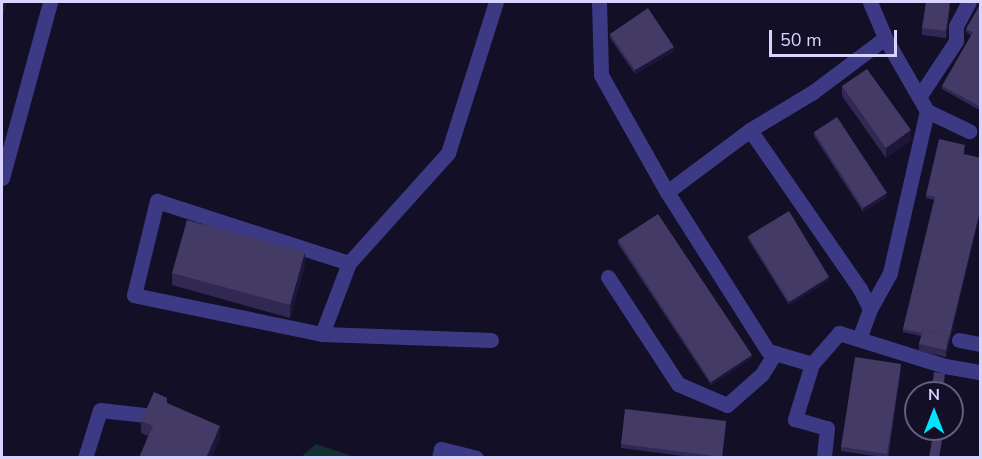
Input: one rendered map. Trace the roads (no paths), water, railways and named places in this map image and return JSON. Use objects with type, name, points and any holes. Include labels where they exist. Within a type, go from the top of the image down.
[{"type":"lane","points":[[2,178],[50,2]]},
{"type":"lane","points":[[322,334],[349,263],[448,153],[495,2]]},
{"type":"lane","points":[[599,2],[601,75],[667,192],[768,351],[812,364]]},
{"type":"lane","points":[[870,2],[885,38],[927,111],[969,131]]},
{"type":"lane","points":[[919,97],[956,41],[956,26],[969,2]]},
{"type":"lane","points":[[667,192],[750,129],[813,92],[885,38]]},
{"type":"lane","points":[[859,339],[870,309],[890,273],[927,111]]},
{"type":"lane","points":[[750,129],[870,309]]},
{"type":"lane","points":[[349,263],[157,201],[134,295],[322,334],[491,340]]},
{"type":"lane","points":[[608,277],[678,384],[727,405],[762,374],[775,353]]},
{"type":"lane","points":[[824,458],[827,428],[795,419],[812,364],[839,333],[945,366],[981,372]]},
{"type":"lane","points":[[958,340],[981,344]]},
{"type":"lane","points":[[86,458],[100,410],[168,418],[171,428]]},
{"type":"lane","points":[[439,458],[441,449],[476,458]]}]
